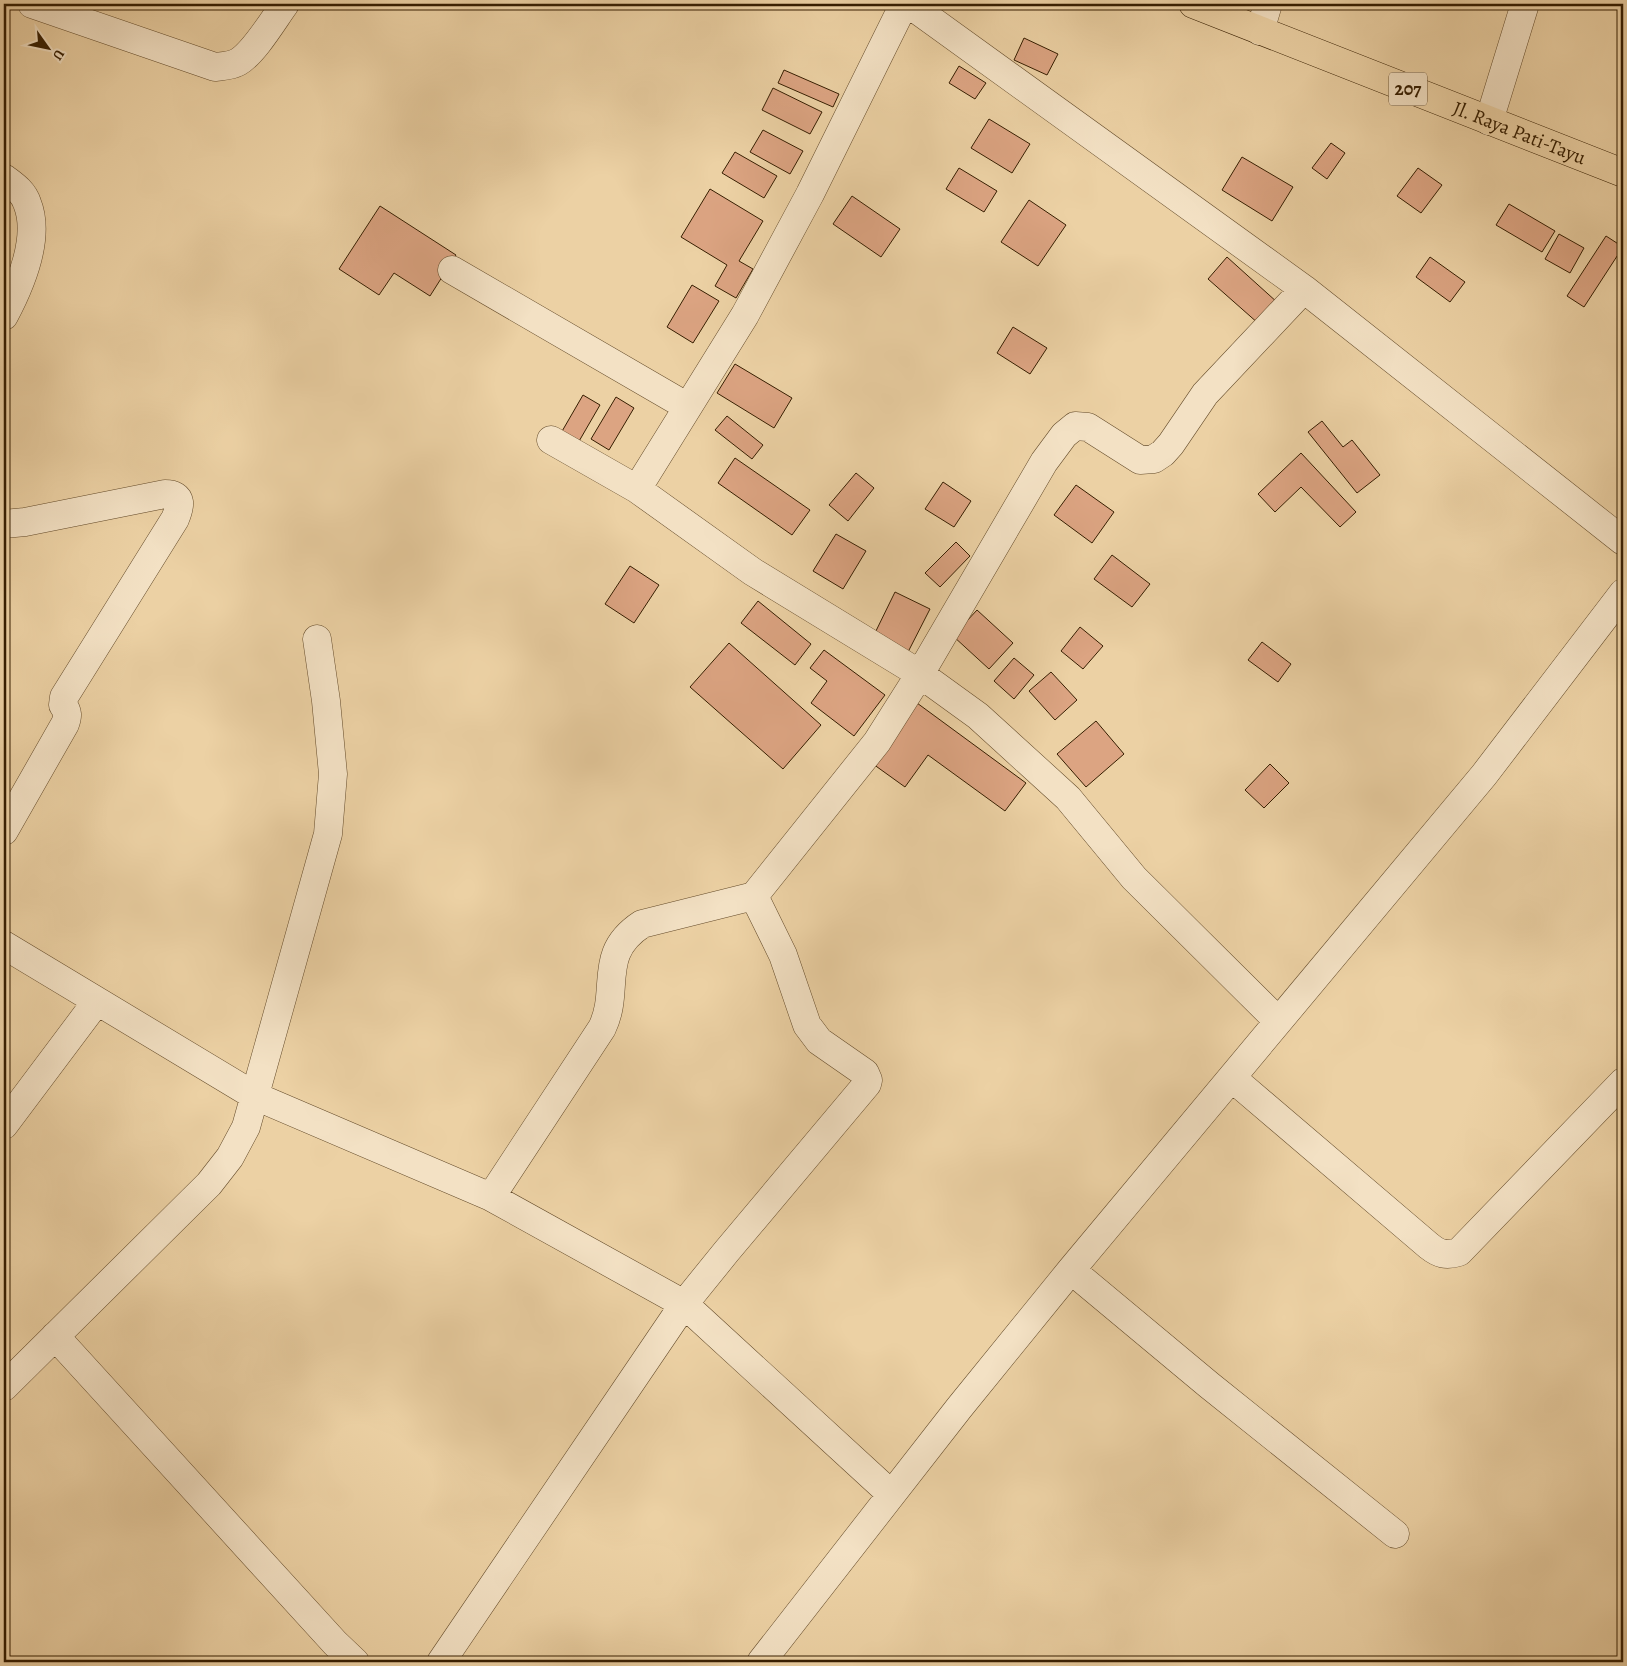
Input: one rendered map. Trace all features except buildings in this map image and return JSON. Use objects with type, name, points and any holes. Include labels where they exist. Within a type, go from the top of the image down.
[{"type":"main road","name":"Jl. Raya Pati-Tayu","points":[[1193,4],[1623,173]]},
{"type":"street","points":[[32,4],[215,67],[231,65],[242,58],[254,46],[285,4]]},
{"type":"street","points":[[637,489],[745,315],[810,194],[904,4]]},
{"type":"street","points":[[909,4],[1304,289],[1623,541]]},
{"type":"street","points":[[1260,31],[1268,4]]},
{"type":"street","points":[[1489,121],[1525,4]]},
{"type":"street","points":[[4,178],[19,190],[27,202],[31,219],[31,244],[24,268],[4,316]]},
{"type":"street","points":[[452,270],[688,407]]},
{"type":"street","points":[[491,1197],[602,1028],[609,1009],[612,965],[623,941],[632,930],[642,924],[754,896],[877,742],[920,674],[1044,462],[1064,435],[1075,426],[1088,427],[1140,460],[1154,459],[1171,444],[1205,394],[1304,289]]},
{"type":"street","points":[[551,440],[637,489],[754,572],[920,674],[978,716],[1068,798],[1134,878],[1278,1021]]},
{"type":"street","points":[[4,524],[25,522],[165,494],[173,494],[177,498],[180,507],[175,519],[64,697],[63,705],[68,717],[65,724],[4,831]]},
{"type":"street","points":[[761,1662],[891,1494],[1071,1270],[1484,775],[1623,593]]},
{"type":"street","points":[[4,1387],[209,1184],[230,1157],[246,1127],[328,834],[333,774],[326,701],[317,639]]},
{"type":"street","points":[[441,1662],[684,1304],[867,1084],[868,1080],[865,1073],[819,1042],[807,1024],[783,955],[754,896]]},
{"type":"street","points":[[4,945],[255,1096],[491,1197],[684,1304],[891,1494]]},
{"type":"street","points":[[4,1124],[97,1001]]},
{"type":"street","points":[[1232,1078],[1433,1250],[1437,1253],[1450,1255],[1459,1252],[1623,1082]]},
{"type":"street","points":[[1071,1270],[1209,1386],[1395,1534]]},
{"type":"street","points":[[55,1336],[335,1643],[355,1662]]}]
